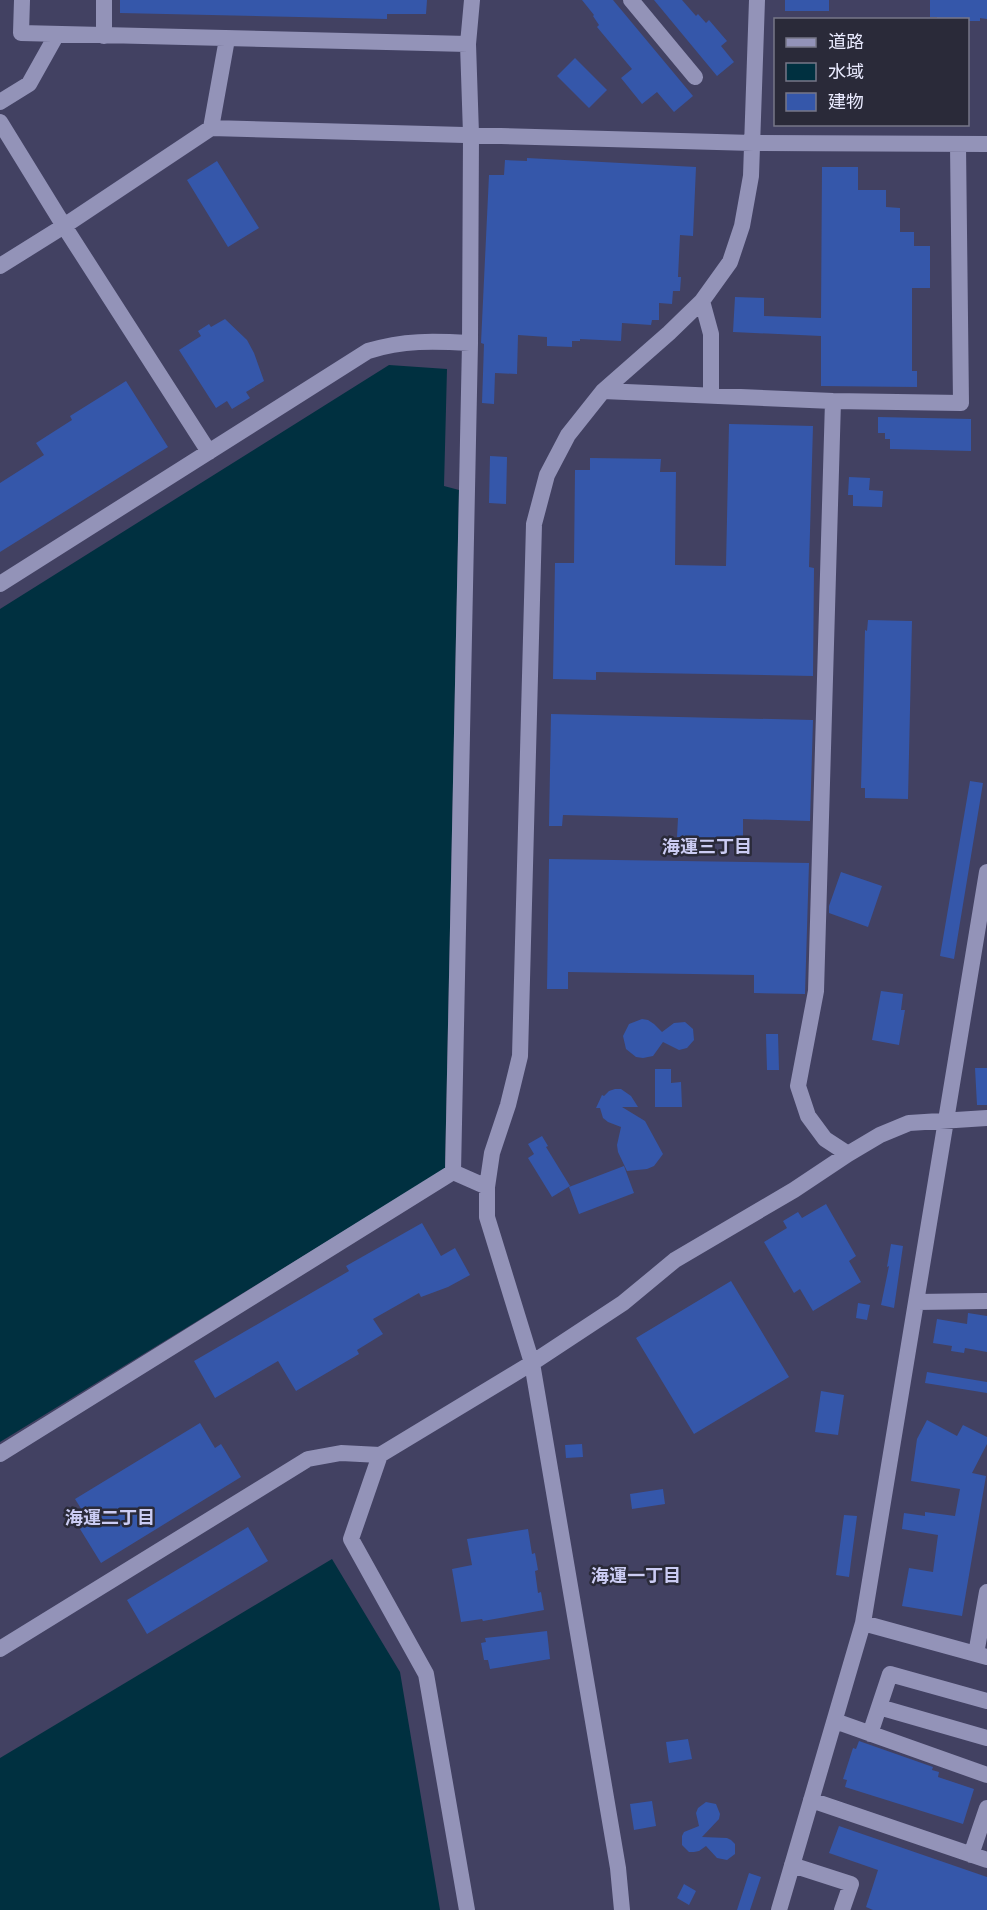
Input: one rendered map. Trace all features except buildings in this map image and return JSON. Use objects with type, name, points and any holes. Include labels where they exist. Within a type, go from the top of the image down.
[{"type":"street","points":[[22,0],[21,33],[468,44]]},
{"type":"street","points":[[104,0],[104,36]]},
{"type":"street","points":[[453,1172],[470,343],[471,134],[468,44],[472,0]]},
{"type":"street","points":[[630,0],[695,76]]},
{"type":"street","points":[[622,1910],[618,1868],[532,1363],[487,1217],[487,1187],[492,1153],[508,1106],[520,1056],[534,524],[547,475],[568,435],[603,391],[702,301],[730,262],[742,226],[751,176],[757,0]]},
{"type":"street","points":[[0,102],[29,84],[57,34]]},
{"type":"street","points":[[212,128],[227,39]]},
{"type":"street","points":[[0,122],[209,452]]},
{"type":"street","points":[[0,266],[212,128],[753,143],[987,144]]},
{"type":"street","points":[[603,391],[961,403],[958,145]]},
{"type":"street","points":[[702,301],[711,334],[711,396]]},
{"type":"street","points":[[0,584],[368,351],[392,343],[434,341],[470,343]]},
{"type":"street","points":[[833,400],[816,991],[798,1086],[808,1116],[825,1139],[848,1154]]},
{"type":"street","points":[[779,1910],[863,1623],[945,1120],[985,899],[987,872]]},
{"type":"street","points":[[0,1649],[308,1460],[341,1453],[380,1455],[532,1363],[623,1303],[675,1260],[794,1190],[880,1135],[909,1124],[987,1118]]},
{"type":"street","points":[[453,1172],[487,1187]]},
{"type":"street","points":[[0,1454],[453,1172]]},
{"type":"street","points":[[917,1302],[987,1301]]},
{"type":"street","points":[[380,1455],[351,1539],[426,1674],[467,1910]]},
{"type":"street","points":[[863,1623],[982,1655],[987,1592]]},
{"type":"street","points":[[870,1734],[890,1674],[987,1701]]},
{"type":"street","points":[[879,1707],[987,1738]]},
{"type":"street","points":[[835,1721],[987,1774]]},
{"type":"street","points":[[811,1800],[979,1857],[987,1808]]},
{"type":"street","points":[[792,1865],[851,1884],[842,1910]]},
{"type":"water","points":[[389,365],[447,369],[444,486],[459,490],[445,1169],[0,1442],[0,609]]},
{"type":"water","points":[[332,1559],[400,1672],[440,1910],[0,1910],[0,1758]]},
{"type":"district","name":"海運三丁目","points":[[707,847]]},
{"type":"district","name":"海運二丁目","points":[[110,1518]]},
{"type":"district","name":"海運一丁目","points":[[636,1576]]}]
